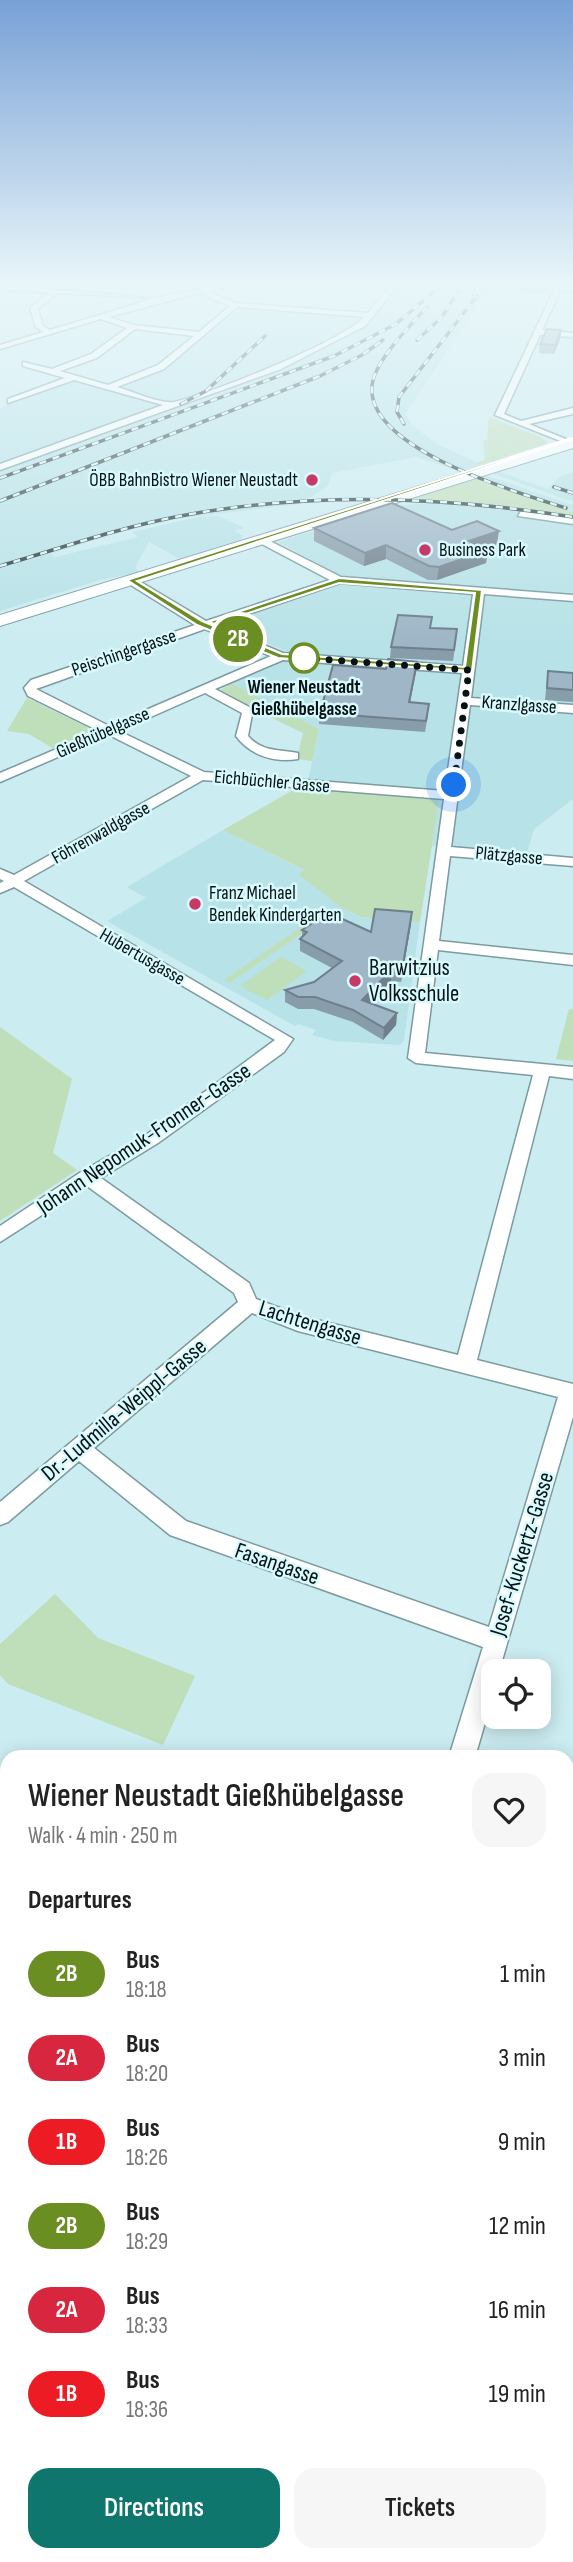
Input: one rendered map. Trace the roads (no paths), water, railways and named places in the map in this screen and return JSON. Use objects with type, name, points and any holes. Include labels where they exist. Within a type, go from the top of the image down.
[{"type":"main road","points":[[0,621],[570,442]]},
{"type":"street","points":[[166,404],[171,405]]},
{"type":"street","points":[[0,467],[175,404]]},
{"type":"street","points":[[504,404],[499,415],[570,442]]},
{"type":"street","points":[[519,424],[573,411]]},
{"type":"street","points":[[521,514],[573,521]]},
{"type":"street","points":[[262,540],[339,580],[573,598]]},
{"type":"street","points":[[130,580],[205,625],[281,656],[469,670]]},
{"type":"street","name":"Peischingergasse","points":[[30,688],[35,683],[339,580]]},
{"type":"street","points":[[480,592],[416,1058],[573,1073]]},
{"type":"street","name":"Gießhübelgasse","points":[[0,778],[281,656]]},
{"type":"street","name":"Eichbüchler Gasse","points":[[30,688],[32,693],[201,776],[452,796]]},
{"type":"street","points":[[206,689],[250,712],[242,736],[249,747],[262,753],[293,756]]},
{"type":"street","name":"Kranzlgasse","points":[[465,701],[573,709]]},
{"type":"street","name":"Föhrenwaldgasse","points":[[5,881],[201,776]]},
{"type":"street","name":"Plätzgasse","points":[[445,851],[573,862]]},
{"type":"street","name":"Hubertusgasse","points":[[5,881],[285,1039]]},
{"type":"street","points":[[433,945],[573,960]]},
{"type":"street","name":"Johann Nepomuk-Fronner-Gasse","points":[[0,1235],[87,1177],[152,1139],[278,1048],[285,1039]]},
{"type":"street","points":[[465,1365],[542,1069]]},
{"type":"street","name":"Lachtengasse","points":[[87,1177],[242,1288],[249,1304],[298,1323],[571,1392]]},
{"type":"street","name":"Dr.-Ludmilla-Weippl-Gasse","points":[[0,1515],[249,1304]]},
{"type":"street","name":"Josef-Kuckertz-Gasse","points":[[464,1750],[571,1392]]},
{"type":"street","name":"Fasangasse","points":[[79,1448],[178,1528],[496,1641]]},
{"type":"railway","points":[[0,478],[204,404]]},
{"type":"railway","points":[[0,501],[249,404]]},
{"type":"railway","points":[[376,404],[393,430],[418,448],[482,479],[566,508]]},
{"type":"railway","points":[[398,404],[397,412],[404,424]]},
{"type":"railway","points":[[554,487],[573,493]]},
{"type":"railway","points":[[0,566],[153,522],[274,503],[374,499],[423,501],[473,504],[573,517]]},
{"type":"place","name":"ÖBB BahnBistro Wiener Neustadt","points":[[312,480]]},
{"type":"place","name":"Business Park","points":[[425,550]]},
{"type":"place","name":"Wiener Neustadt Gießhübelgasse","points":[[304,658]]},
{"type":"place","name":"Franz Michael Bendek Kindergarten","points":[[195,904]]},
{"type":"place","name":"Barwitzius Volksschule","points":[[355,981]]}]
